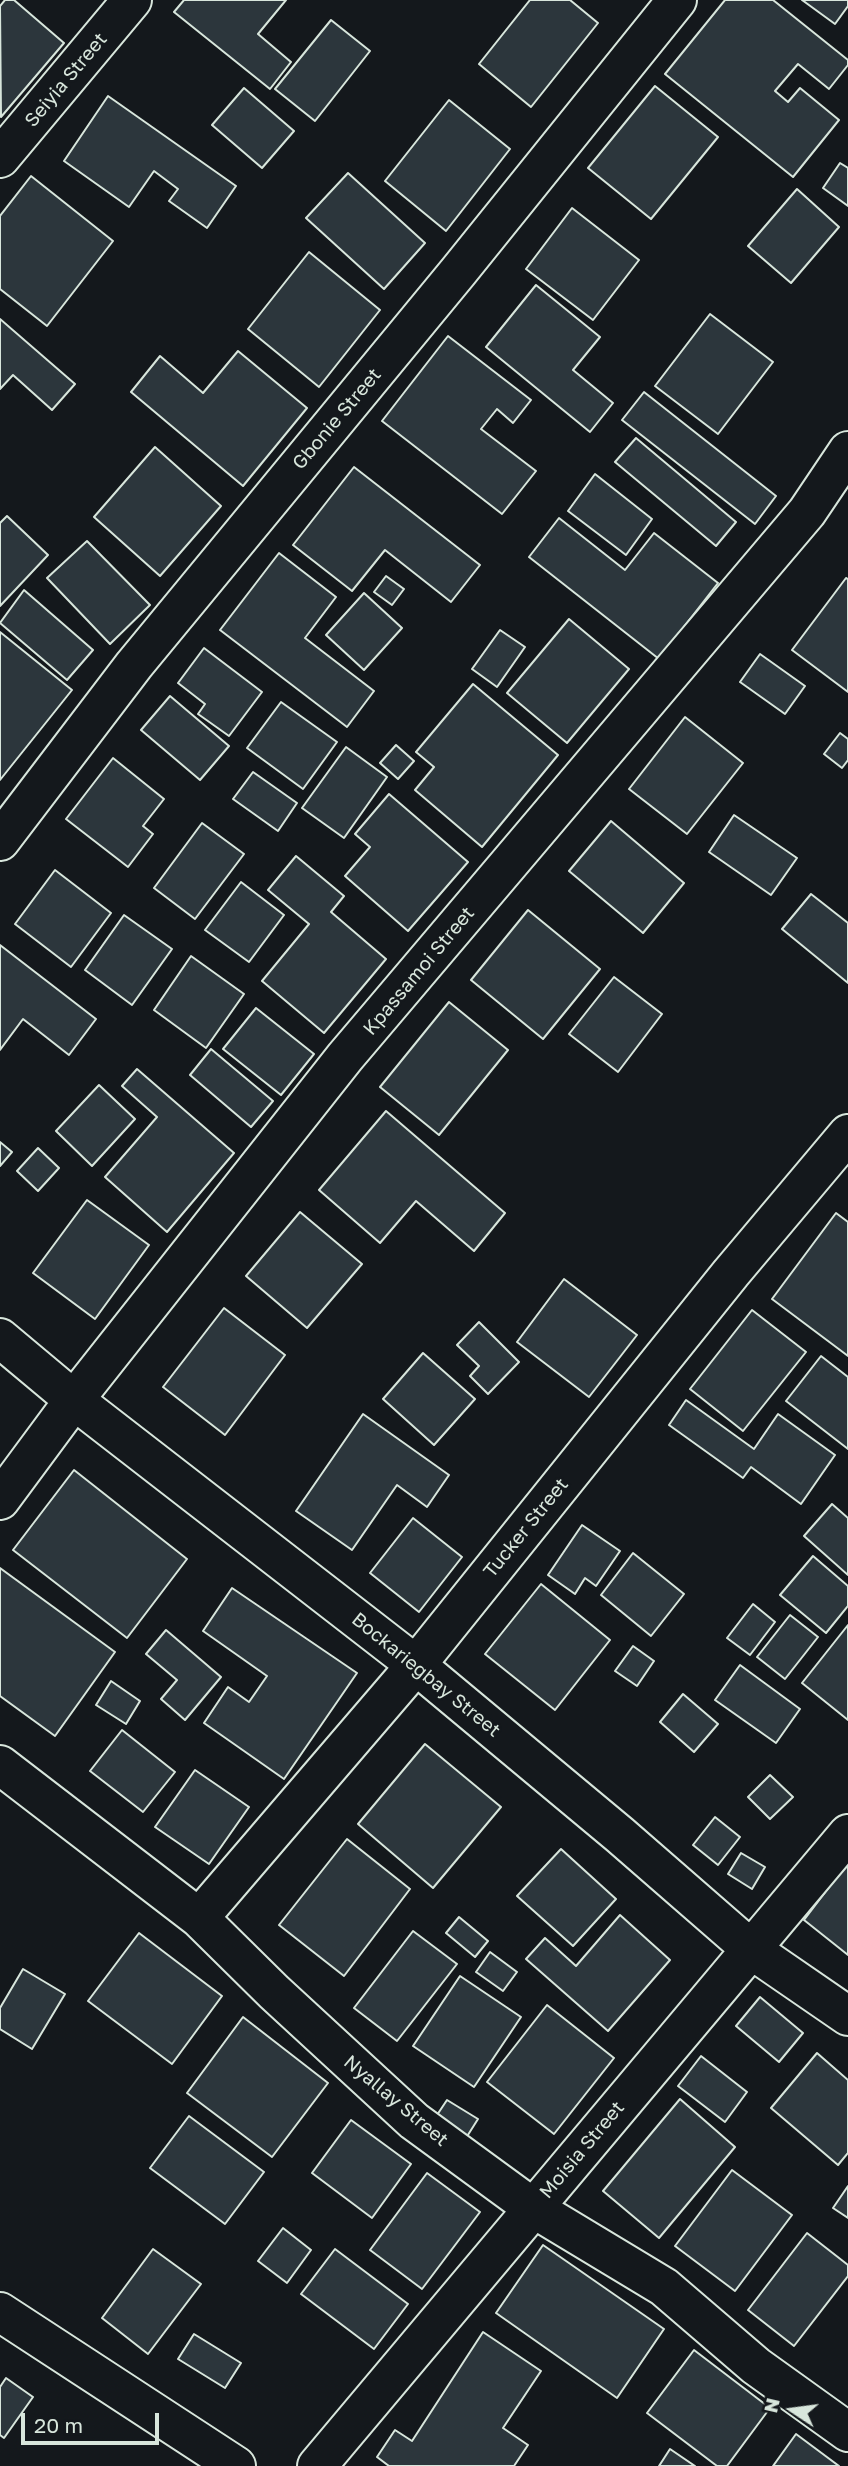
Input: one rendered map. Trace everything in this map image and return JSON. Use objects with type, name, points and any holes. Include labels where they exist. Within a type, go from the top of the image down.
[{"type":"street","name":"Seiyia Street","points":[[0,158],[132,0]]},
{"type":"street","name":"Gbonie Street","points":[[0,841],[134,665],[458,272],[677,0]]},
{"type":"street","name":"Kpassamoi Street","points":[[0,1500],[74,1400],[345,1057],[807,512],[848,451]]},
{"type":"street","name":"Tucker Street","points":[[200,1918],[416,1665],[731,1273],[848,1134]]},
{"type":"street","name":"Bockariegbay Street","points":[[0,1338],[74,1400],[416,1665],[620,1835],[752,1950],[848,2017]]},
{"type":"street","name":"Nyallay Street","points":[[0,1765],[200,1918],[274,1993],[414,2121],[534,2207],[664,2287],[756,2366],[848,2432]]},
{"type":"street","name":"Moisia Street","points":[[317,2466],[848,1834]]},
{"type":"street","points":[[0,2312],[236,2466]]},
{"type":"building","points":[[5,0],[14,0],[64,43],[1,117],[0,6]]},
{"type":"building","points":[[184,0],[286,0],[258,34],[291,62],[270,89],[174,12]]},
{"type":"building","points":[[530,0],[570,0],[598,23],[531,107],[479,64]]},
{"type":"building","points":[[725,0],[773,0],[848,60],[848,65],[829,89],[798,64],[775,91],[788,102],[800,88],[839,120],[793,177],[665,74]]},
{"type":"building","points":[[802,0],[848,0],[848,6],[835,24]]},
{"type":"building","points":[[331,20],[370,51],[315,121],[275,89]]},
{"type":"building","points":[[655,86],[718,137],[651,219],[588,168]]},
{"type":"building","points":[[244,88],[294,131],[262,168],[212,125]]},
{"type":"building","points":[[108,96],[236,186],[207,228],[169,201],[178,189],[154,171],[129,207],[64,161]]},
{"type":"building","points":[[449,100],[510,149],[446,231],[385,181]]},
{"type":"building","points":[[840,163],[848,168],[848,206],[823,188]]},
{"type":"building","points":[[348,173],[425,243],[384,289],[306,218]]},
{"type":"building","points":[[31,176],[113,241],[47,326],[0,289],[0,216]]},
{"type":"building","points":[[797,189],[839,227],[791,283],[748,246]]},
{"type":"building","points":[[572,208],[639,260],[593,320],[526,269]]},
{"type":"building","points":[[309,252],[380,310],[319,387],[248,329]]},
{"type":"building","points":[[536,285],[600,337],[573,370],[613,403],[590,432],[486,347]]},
{"type":"building","points":[[710,314],[773,362],[718,434],[655,386]]},
{"type":"building","points":[[0,319],[75,384],[52,410],[13,375],[0,389]]},
{"type":"building","points":[[448,336],[531,400],[513,423],[497,409],[481,429],[536,471],[502,514],[382,421]]},
{"type":"building","points":[[238,351],[307,408],[243,486],[131,392],[160,356],[203,393]]},
{"type":"building","points":[[644,392],[776,496],[755,524],[622,420]]},
{"type":"building","points":[[636,438],[736,522],[716,546],[615,462]]},
{"type":"building","points":[[155,447],[221,506],[160,576],[94,517]]},
{"type":"building","points":[[354,467],[480,565],[451,602],[385,550],[352,591],[293,545]]},
{"type":"building","points":[[595,474],[652,519],[626,555],[568,511]]},
{"type":"building","points":[[7,516],[48,555],[0,606],[0,523]]},
{"type":"building","points":[[559,518],[625,570],[654,533],[718,583],[659,659],[529,557]]},
{"type":"building","points":[[87,541],[150,605],[110,644],[47,578]]},
{"type":"building","points":[[279,553],[336,597],[305,638],[374,691],[347,727],[220,630]]},
{"type":"building","points":[[386,576],[404,589],[392,605],[374,592]]},
{"type":"building","points":[[846,578],[848,579],[848,692],[792,650]]},
{"type":"building","points":[[24,590],[93,650],[67,680],[0,623]]},
{"type":"building","points":[[364,593],[402,628],[364,670],[326,635]]},
{"type":"building","points":[[569,619],[629,669],[567,743],[507,693]]},
{"type":"building","points":[[500,630],[525,647],[497,687],[472,669]]},
{"type":"building","points":[[0,632],[72,690],[0,780]]},
{"type":"building","points":[[204,648],[262,692],[229,736],[198,714],[205,704],[178,683]]},
{"type":"building","points":[[760,654],[805,686],[785,714],[740,682]]},
{"type":"building","points":[[473,684],[558,755],[482,847],[415,790],[434,767],[416,752]]},
{"type":"building","points":[[170,696],[229,746],[200,780],[141,730]]},
{"type":"building","points":[[281,702],[337,742],[303,789],[247,748]]},
{"type":"building","points":[[685,717],[743,763],[687,834],[629,789]]},
{"type":"building","points":[[840,733],[848,739],[848,760],[842,768],[824,754]]},
{"type":"building","points":[[396,745],[414,761],[398,779],[380,763]]},
{"type":"building","points":[[346,747],[387,777],[344,838],[302,808]]},
{"type":"building","points":[[113,758],[164,799],[143,826],[153,834],[128,867],[66,819]]},
{"type":"building","points":[[253,772],[297,803],[278,831],[233,799]]},
{"type":"building","points":[[389,794],[468,862],[408,931],[345,876],[370,847],[355,834]]},
{"type":"building","points":[[734,815],[797,858],[771,895],[709,852]]},
{"type":"building","points":[[611,821],[684,883],[643,933],[569,871]]},
{"type":"building","points":[[202,823],[244,854],[195,919],[154,888]]},
{"type":"building","points":[[296,856],[344,896],[331,912],[386,959],[324,1033],[262,981],[309,924],[268,890]]},
{"type":"building","points":[[55,870],[111,913],[71,967],[15,924]]},
{"type":"building","points":[[241,882],[284,915],[249,962],[205,930]]},
{"type":"building","points":[[811,894],[848,923],[848,983],[782,929]]},
{"type":"building","points":[[528,910],[600,969],[543,1039],[471,980]]},
{"type":"building","points":[[124,915],[172,949],[132,1005],[85,970]]},
{"type":"building","points":[[0,945],[96,1019],[69,1055],[23,1019],[0,1050]]},
{"type":"building","points":[[191,956],[244,994],[206,1048],[154,1010]]},
{"type":"building","points":[[614,977],[662,1014],[618,1072],[569,1034]]},
{"type":"building","points":[[449,1002],[508,1050],[439,1135],[380,1087]]},
{"type":"building","points":[[256,1008],[314,1054],[281,1095],[223,1049]]},
{"type":"building","points":[[211,1049],[273,1101],[251,1127],[190,1075]]},
{"type":"building","points":[[137,1069],[234,1153],[167,1232],[105,1177],[157,1117],[122,1086]]},
{"type":"building","points":[[99,1085],[135,1119],[92,1166],[56,1131]]},
{"type":"building","points":[[386,1111],[505,1213],[474,1251],[416,1201],[380,1243],[319,1190]]},
{"type":"building","points":[[0,1142],[12,1152],[0,1166]]},
{"type":"building","points":[[38,1148],[59,1168],[38,1191],[17,1171]]},
{"type":"building","points":[[87,1200],[149,1245],[95,1319],[33,1273]]},
{"type":"building","points":[[300,1212],[362,1264],[307,1328],[246,1276]]},
{"type":"building","points":[[836,1213],[848,1222],[848,1356],[772,1299]]},
{"type":"building","points":[[564,1279],[637,1335],[589,1397],[517,1342]]},
{"type":"building","points":[[224,1308],[285,1355],[225,1435],[163,1387]]},
{"type":"building","points":[[752,1310],[806,1352],[743,1431],[690,1389]]},
{"type":"building","points":[[479,1322],[519,1362],[488,1394],[470,1376],[479,1366],[457,1345]]},
{"type":"building","points":[[423,1353],[475,1399],[434,1445],[383,1399]]},
{"type":"building","points":[[821,1356],[848,1377],[848,1449],[786,1401]]},
{"type":"building","points":[[686,1400],[754,1449],[778,1414],[835,1455],[801,1504],[751,1467],[743,1478],[669,1425]]},
{"type":"building","points":[[363,1414],[449,1475],[427,1507],[397,1485],[352,1550],[296,1511]]},
{"type":"building","points":[[74,1470],[187,1559],[127,1638],[13,1550]]},
{"type":"building","points":[[832,1504],[848,1518],[848,1575],[804,1536]]},
{"type":"building","points":[[413,1518],[462,1557],[419,1612],[370,1573]]},
{"type":"building","points":[[582,1525],[620,1551],[596,1586],[585,1578],[575,1594],[548,1575]]},
{"type":"building","points":[[633,1553],[684,1594],[651,1636],[601,1595]]},
{"type":"building","points":[[813,1556],[848,1586],[848,1606],[826,1633],[780,1595]]},
{"type":"building","points":[[0,1568],[115,1652],[55,1736],[0,1696]]},
{"type":"building","points":[[541,1584],[610,1640],[555,1710],[485,1654]]},
{"type":"building","points":[[232,1588],[357,1673],[284,1779],[204,1723],[228,1687],[249,1702],[267,1676],[203,1631]]},
{"type":"building","points":[[753,1604],[775,1622],[750,1655],[727,1638]]},
{"type":"building","points":[[790,1615],[818,1637],[785,1679],[757,1657]]},
{"type":"building","points":[[848,1625],[848,1720],[802,1683]]},
{"type":"building","points":[[166,1630],[221,1677],[185,1720],[161,1699],[177,1680],[146,1654]]},
{"type":"building","points":[[633,1646],[654,1661],[637,1686],[615,1671]]},
{"type":"building","points":[[740,1665],[800,1709],[776,1743],[715,1700]]},
{"type":"building","points":[[111,1681],[140,1701],[126,1724],[96,1705]]},
{"type":"building","points":[[683,1694],[718,1724],[694,1752],[660,1722]]},
{"type":"building","points":[[122,1730],[175,1772],[143,1812],[90,1771]]},
{"type":"building","points":[[425,1744],[501,1807],[433,1888],[358,1824]]},
{"type":"building","points":[[195,1770],[249,1807],[209,1864],[155,1827]]},
{"type":"building","points":[[770,1775],[793,1797],[770,1819],[748,1797]]},
{"type":"building","points":[[715,1817],[740,1837],[718,1865],[693,1845]]},
{"type":"building","points":[[347,1839],[410,1889],[344,1976],[279,1925]]},
{"type":"building","points":[[561,1849],[616,1899],[573,1946],[517,1896]]},
{"type":"building","points":[[741,1853],[765,1867],[752,1889],[728,1874]]},
{"type":"building","points":[[848,1862],[848,1955],[804,1920]]},
{"type":"building","points":[[620,1915],[670,1960],[608,2031],[526,1959],[545,1938],[576,1966]]},
{"type":"building","points":[[459,1917],[488,1941],[475,1957],[446,1933]]},
{"type":"building","points":[[413,1931],[457,1964],[397,2041],[354,2008]]},
{"type":"building","points":[[139,1933],[222,1996],[172,2064],[88,2001]]},
{"type":"building","points":[[490,1952],[517,1972],[503,1991],[476,1972]]},
{"type":"building","points":[[23,1969],[65,1994],[32,2049],[0,2029],[0,2008]]},
{"type":"building","points":[[460,1976],[521,2017],[474,2087],[413,2046]]},
{"type":"building","points":[[760,1997],[803,2033],[779,2062],[736,2026]]},
{"type":"building","points":[[547,2005],[614,2058],[554,2134],[487,2082]]},
{"type":"building","points":[[243,2017],[328,2083],[272,2157],[187,2093]]},
{"type":"building","points":[[817,2053],[848,2080],[848,2153],[838,2165],[771,2108]]},
{"type":"building","points":[[701,2056],[747,2092],[725,2122],[678,2086]]},
{"type":"building","points":[[680,2099],[735,2147],[659,2238],[603,2191]]},
{"type":"building","points":[[447,2100],[478,2119],[466,2138],[435,2118]]},
{"type":"building","points":[[189,2116],[264,2172],[225,2224],[150,2168]]},
{"type":"building","points":[[351,2120],[411,2164],[372,2218],[312,2173]]},
{"type":"building","points":[[732,2170],[792,2215],[735,2291],[675,2246]]},
{"type":"building","points":[[427,2173],[480,2212],[422,2289],[370,2250]]},
{"type":"building","points":[[848,2186],[848,2218],[833,2208]]},
{"type":"building","points":[[283,2228],[311,2250],[287,2283],[258,2261]]},
{"type":"building","points":[[807,2233],[848,2265],[848,2276],[794,2346],[748,2310]]},
{"type":"building","points":[[543,2245],[664,2329],[617,2398],[496,2313]]},
{"type":"building","points":[[153,2249],[201,2284],[148,2354],[102,2318]]},
{"type":"building","points":[[335,2249],[408,2304],[374,2349],[301,2294]]},
{"type":"building","points":[[483,2332],[541,2371],[503,2428],[528,2445],[514,2466],[389,2466],[377,2457],[395,2430],[412,2441]]},
{"type":"building","points":[[194,2334],[241,2363],[225,2388],[178,2359]]},
{"type":"building","points":[[694,2350],[770,2408],[727,2466],[717,2466],[647,2413]]},
{"type":"building","points":[[6,2378],[33,2397],[4,2438],[0,2435],[0,2387]]},
{"type":"building","points":[[796,2434],[839,2466],[773,2466]]},
{"type":"building","points":[[670,2449],[695,2466],[659,2466]]}]
